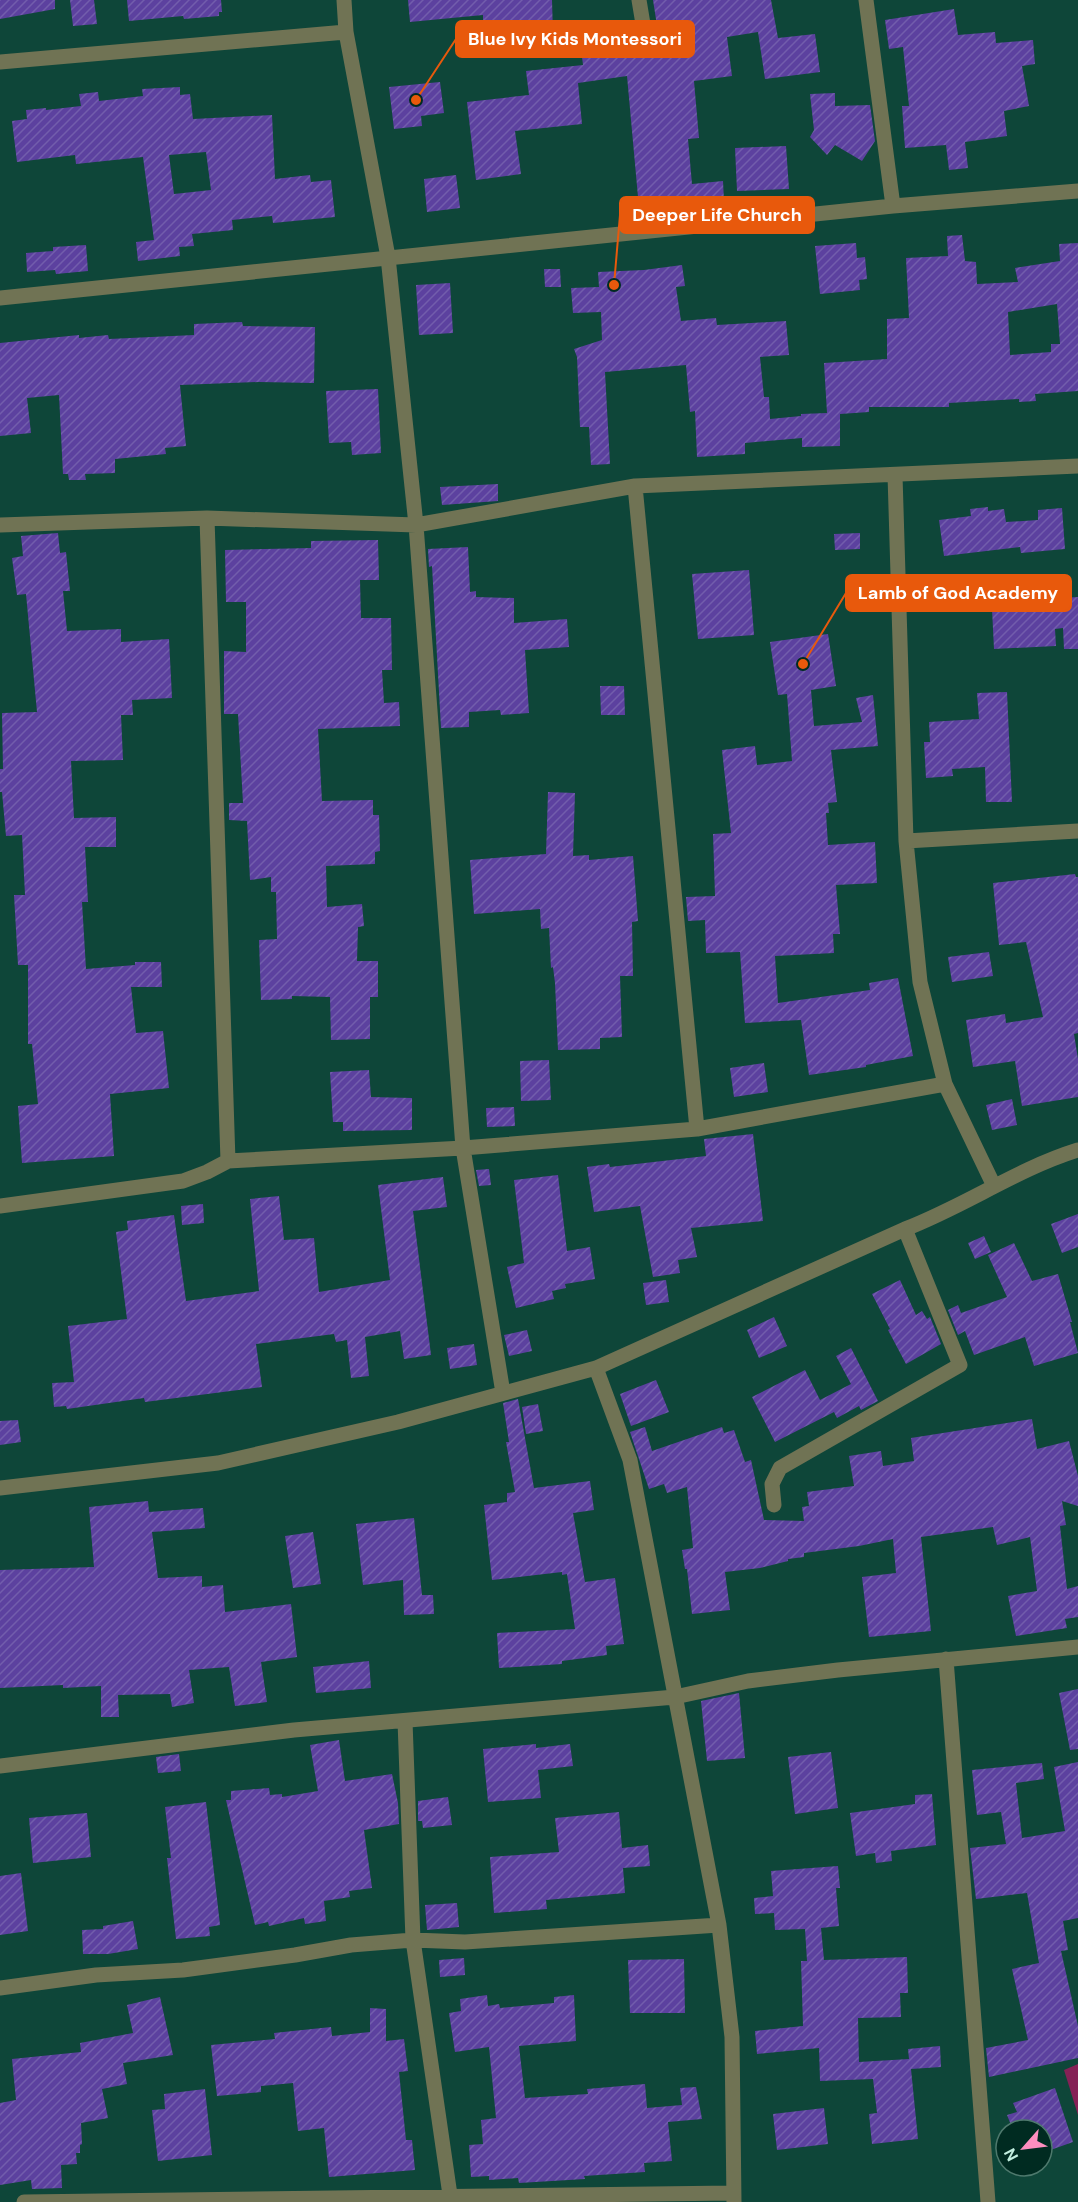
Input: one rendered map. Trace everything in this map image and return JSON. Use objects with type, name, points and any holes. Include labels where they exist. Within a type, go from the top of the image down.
[{"type":"street","points":[[344,0],[346,32],[388,257],[417,525],[464,1148],[503,1393]]},
{"type":"street","points":[[639,0],[644,24]]},
{"type":"street","points":[[866,0],[893,206]]},
{"type":"street","points":[[0,62],[346,32]]},
{"type":"street","points":[[0,298],[893,206],[1078,191]]},
{"type":"street","points":[[0,525],[207,518],[417,525],[635,486],[1078,466]]},
{"type":"street","points":[[895,475],[906,841],[920,982],[945,1084],[994,1185]]},
{"type":"street","points":[[635,486],[697,1129]]},
{"type":"street","points":[[207,518],[228,1161]]},
{"type":"street","points":[[906,841],[1078,831]]},
{"type":"street","points":[[0,1206],[183,1181],[228,1161],[464,1148],[697,1129],[945,1084]]},
{"type":"street","points":[[0,1488],[218,1464],[398,1422],[596,1368],[935,1217],[994,1185],[1063,1154],[1078,1150]]},
{"type":"street","points":[[774,1505],[772,1484],[780,1468],[960,1365],[906,1228]]},
{"type":"street","points":[[24,2202],[302,2200],[450,2195],[733,2198],[732,2037],[719,1925],[630,1460],[596,1368]]},
{"type":"street","points":[[0,1766],[294,1730],[675,1697],[748,1681],[1078,1647]]},
{"type":"street","points":[[946,1659],[988,2202]]},
{"type":"street","points":[[405,1721],[413,1940],[450,2195]]},
{"type":"street","points":[[0,1988],[96,1975],[183,1970],[351,1945],[413,1940],[486,1941],[719,1925]]},
{"type":"shaded area","points":[[1078,2064],[1078,2115],[1064,2070]]},
{"type":"building","points":[[0,0],[55,0],[55,9],[0,19]]},
{"type":"building","points":[[70,0],[94,0],[97,24],[73,26]]},
{"type":"building","points":[[127,0],[221,0],[222,12],[219,12],[219,16],[184,19],[183,16],[129,21]]},
{"type":"building","points":[[408,0],[552,0],[553,34],[483,36],[483,15],[410,22]]},
{"type":"building","points":[[653,0],[771,0],[778,38],[815,34],[820,72],[765,79],[758,32],[727,37],[732,76],[694,81],[699,138],[688,139],[692,184],[723,181],[724,201],[639,208],[627,76],[578,83],[582,124],[515,131],[521,174],[476,180],[467,102],[529,95],[526,71],[583,65],[582,57],[660,45]]},
{"type":"building","points":[[954,9],[958,35],[995,32],[996,43],[1033,40],[1035,64],[1022,66],[1029,106],[1004,111],[1007,136],[965,142],[968,168],[949,170],[946,145],[905,148],[902,106],[909,106],[903,47],[889,49],[885,20]]},
{"type":"building","points":[[440,82],[444,113],[421,116],[422,126],[394,129],[389,87]]},
{"type":"building","points":[[180,87],[180,95],[190,94],[193,119],[272,115],[275,179],[310,175],[311,182],[331,180],[335,217],[273,223],[272,216],[232,220],[233,230],[192,234],[194,246],[179,247],[180,256],[138,261],[136,242],[154,240],[143,157],[76,164],[75,155],[17,162],[12,121],[27,119],[26,110],[81,106],[79,94],[98,92],[99,101],[143,96],[142,89]],"holes":[[[206,152],[211,190],[174,194],[169,155]]]},
{"type":"building","points":[[835,93],[835,106],[870,105],[875,141],[862,161],[835,145],[827,155],[810,137],[814,130],[810,94]]},
{"type":"building","points":[[786,146],[789,189],[737,191],[735,148]]},
{"type":"building","points":[[456,175],[460,208],[427,212],[424,179]]},
{"type":"building","points":[[962,235],[965,261],[976,262],[977,284],[1018,282],[1015,268],[1060,261],[1059,244],[1078,243],[1078,391],[1035,394],[1036,401],[1019,402],[1019,399],[949,403],[949,407],[869,407],[869,412],[840,414],[840,446],[802,447],[802,438],[745,443],[745,454],[697,457],[695,411],[690,412],[686,365],[605,372],[610,464],[591,465],[589,427],[580,427],[577,357],[574,349],[602,340],[601,312],[573,313],[571,288],[599,287],[598,272],[644,270],[682,265],[685,286],[676,287],[681,321],[716,318],[717,325],[786,321],[789,355],[760,357],[764,397],[769,397],[770,419],[827,413],[824,363],[887,359],[887,319],[909,318],[906,258],[948,256],[947,236]],"holes":[[[1057,304],[1060,344],[1051,344],[1051,352],[1010,355],[1008,312]]]},
{"type":"building","points":[[856,243],[857,258],[865,257],[867,279],[859,280],[860,290],[820,294],[815,246]]},
{"type":"building","points":[[86,245],[88,271],[56,274],[55,270],[27,272],[26,253],[53,251],[53,247]]},
{"type":"building","points":[[544,269],[560,269],[561,287],[545,287]]},
{"type":"building","points":[[450,283],[453,333],[419,335],[416,285]]},
{"type":"building","points":[[242,322],[243,326],[315,327],[314,383],[259,382],[180,385],[186,446],[165,448],[166,454],[115,459],[115,473],[85,474],[86,480],[69,480],[68,474],[63,474],[59,395],[27,398],[31,433],[0,436],[0,343],[79,335],[79,338],[108,335],[109,339],[194,335],[194,324]]},
{"type":"building","points":[[378,389],[381,453],[352,455],[351,442],[329,443],[326,391]]},
{"type":"building","points":[[498,484],[498,501],[442,505],[440,487]]},
{"type":"building","points":[[988,507],[988,511],[1004,509],[1006,522],[1038,520],[1038,510],[1062,508],[1065,549],[1021,553],[1020,547],[944,556],[939,520],[971,516],[970,509]]},
{"type":"building","points":[[58,533],[60,553],[66,552],[70,591],[63,591],[67,631],[121,629],[121,642],[169,639],[172,698],[132,700],[133,715],[121,715],[123,760],[71,761],[74,818],[116,817],[116,847],[85,847],[88,902],[82,902],[86,969],[135,965],[135,962],[161,962],[162,987],[131,987],[136,1033],[163,1031],[169,1088],[110,1094],[114,1156],[22,1163],[18,1106],[38,1104],[32,1044],[28,1044],[28,965],[18,965],[14,895],[25,895],[22,835],[6,836],[2,792],[0,792],[0,769],[3,769],[2,713],[37,712],[26,594],[17,595],[12,558],[23,556],[21,536]]},
{"type":"building","points":[[860,533],[860,549],[835,550],[834,534]]},
{"type":"building","points":[[378,540],[379,580],[360,580],[361,618],[391,618],[392,670],[382,670],[384,703],[399,702],[400,726],[318,729],[322,801],[373,800],[373,815],[379,815],[380,851],[375,852],[375,864],[326,866],[327,907],[362,904],[364,926],[358,927],[357,961],[378,961],[378,997],[370,997],[370,1039],[331,1040],[330,997],[292,996],[292,999],[261,1000],[259,940],[277,939],[276,892],[271,892],[271,877],[250,880],[247,821],[229,820],[229,803],[243,803],[238,714],[224,714],[224,651],[246,652],[246,602],[226,602],[225,550],[311,548],[311,541]]},
{"type":"building","points":[[468,547],[470,592],[476,591],[476,597],[514,598],[514,623],[567,619],[569,647],[525,650],[529,713],[501,715],[500,710],[469,712],[469,727],[441,728],[432,566],[429,567],[428,549]]},
{"type":"building","points":[[749,570],[754,635],[698,639],[692,574]]},
{"type":"building","points":[[1078,597],[1078,649],[1064,649],[1063,628],[1055,629],[1056,646],[994,649],[992,609],[1062,605],[1062,598]]},
{"type":"building","points":[[828,634],[836,686],[811,690],[814,726],[862,722],[856,698],[873,695],[878,746],[831,750],[837,802],[828,803],[829,813],[826,813],[828,845],[875,842],[877,883],[836,885],[840,934],[833,934],[834,953],[775,956],[778,1003],[870,990],[869,983],[898,978],[913,1056],[866,1065],[866,1067],[809,1075],[801,1020],[745,1023],[740,952],[706,953],[705,920],[688,921],[686,897],[715,896],[713,834],[731,833],[722,750],[755,746],[757,765],[792,761],[787,694],[778,695],[770,642]]},
{"type":"building","points":[[600,686],[624,686],[625,715],[601,715]]},
{"type":"building","points":[[1007,692],[1012,802],[986,802],[985,767],[952,769],[953,776],[926,778],[924,742],[930,742],[929,722],[979,719],[977,693]]},
{"type":"building","points":[[548,792],[575,793],[573,856],[589,855],[589,860],[633,856],[638,921],[632,922],[633,976],[620,976],[622,1037],[600,1038],[600,1049],[558,1050],[555,983],[553,967],[551,968],[549,928],[541,929],[540,909],[474,914],[470,860],[546,854]]},
{"type":"building","points":[[1075,874],[1078,877],[1078,1033],[1074,1034],[1078,1059],[1078,1097],[1022,1106],[1015,1061],[973,1067],[966,1020],[1005,1014],[1006,1023],[1043,1017],[1026,942],[999,945],[993,883]]},
{"type":"building","points":[[989,952],[993,976],[952,982],[948,957]]},
{"type":"building","points":[[549,1060],[551,1100],[521,1101],[520,1061]]},
{"type":"building","points":[[764,1063],[768,1092],[734,1097],[730,1068]]},
{"type":"building","points":[[369,1070],[371,1097],[412,1098],[412,1130],[343,1131],[343,1122],[333,1122],[330,1072]]},
{"type":"building","points":[[1012,1099],[1017,1125],[992,1130],[986,1105]]},
{"type":"building","points":[[514,1107],[515,1126],[487,1127],[486,1108]]},
{"type":"building","points":[[753,1134],[763,1221],[691,1228],[697,1257],[678,1260],[680,1273],[653,1277],[640,1206],[594,1212],[587,1167],[609,1164],[610,1167],[706,1156],[704,1139]]},
{"type":"building","points":[[489,1169],[491,1185],[479,1186],[476,1170]]},
{"type":"building","points":[[558,1175],[567,1251],[590,1247],[595,1279],[565,1284],[566,1288],[552,1291],[554,1299],[516,1308],[507,1267],[524,1263],[514,1180]]},
{"type":"building","points":[[443,1177],[447,1207],[413,1211],[431,1355],[404,1359],[400,1331],[365,1337],[369,1376],[351,1378],[347,1340],[336,1342],[334,1334],[256,1344],[262,1387],[145,1402],[144,1398],[67,1409],[66,1406],[54,1407],[52,1383],[74,1382],[68,1326],[127,1319],[116,1232],[128,1230],[127,1221],[174,1215],[186,1301],[259,1291],[250,1199],[279,1196],[284,1240],[314,1238],[319,1292],[390,1280],[378,1185]]},
{"type":"building","points":[[203,1204],[204,1223],[182,1225],[181,1206]]},
{"type":"building","points":[[1078,1214],[1078,1247],[1062,1253],[1051,1224]]},
{"type":"building","points":[[984,1236],[991,1252],[975,1259],[968,1243]]},
{"type":"building","points":[[1014,1243],[1032,1281],[1058,1274],[1078,1353],[1034,1366],[1025,1337],[974,1355],[965,1331],[958,1335],[948,1310],[958,1305],[961,1313],[1007,1297],[988,1255]]},
{"type":"building","points":[[666,1280],[669,1302],[646,1305],[643,1283]]},
{"type":"building","points":[[900,1280],[916,1315],[922,1311],[927,1319],[930,1317],[941,1344],[906,1364],[872,1294]]},
{"type":"building","points":[[774,1317],[787,1346],[759,1358],[747,1330]]},
{"type":"building","points":[[527,1330],[532,1351],[509,1356],[504,1335]]},
{"type":"building","points":[[474,1344],[477,1365],[450,1369],[447,1348]]},
{"type":"building","points":[[851,1348],[878,1401],[861,1410],[859,1406],[837,1418],[834,1412],[775,1442],[752,1397],[805,1370],[820,1400],[851,1384],[836,1356]]},
{"type":"building","points":[[656,1380],[669,1412],[631,1426],[620,1394]]},
{"type":"building","points":[[518,1399],[534,1488],[590,1481],[594,1510],[573,1513],[585,1582],[615,1578],[624,1644],[606,1646],[607,1655],[562,1661],[562,1664],[499,1668],[497,1633],[575,1629],[567,1574],[562,1575],[562,1572],[492,1580],[484,1505],[507,1502],[507,1493],[515,1492],[506,1442],[509,1442],[503,1403]]},
{"type":"building","points":[[538,1404],[543,1431],[526,1434],[522,1407]]},
{"type":"building","points":[[1032,1419],[1037,1449],[1069,1441],[1078,1476],[1078,1506],[1062,1501],[1066,1525],[1060,1526],[1067,1589],[1078,1586],[1078,1617],[1065,1619],[1067,1628],[1016,1636],[1008,1596],[1037,1591],[1030,1537],[997,1545],[993,1527],[921,1537],[931,1631],[869,1637],[862,1577],[896,1573],[893,1539],[804,1553],[804,1557],[788,1559],[788,1561],[760,1568],[725,1572],[730,1610],[692,1614],[687,1569],[685,1569],[682,1550],[693,1548],[687,1487],[667,1493],[664,1484],[649,1489],[630,1432],[645,1427],[652,1451],[722,1427],[724,1433],[734,1430],[745,1462],[751,1460],[764,1520],[804,1521],[802,1507],[809,1506],[807,1492],[854,1486],[849,1456],[881,1451],[883,1466],[914,1461],[911,1438]]},
{"type":"building","points":[[18,1420],[21,1442],[0,1445],[0,1421]]},
{"type":"building","points":[[148,1501],[149,1512],[203,1508],[205,1528],[152,1532],[158,1578],[202,1576],[202,1587],[223,1585],[225,1612],[291,1604],[297,1657],[261,1662],[267,1702],[235,1706],[229,1667],[189,1670],[194,1703],[172,1707],[170,1694],[118,1695],[119,1717],[101,1717],[101,1686],[0,1688],[0,1570],[94,1567],[89,1507]]},
{"type":"building","points":[[414,1518],[422,1595],[433,1595],[434,1614],[404,1615],[403,1580],[363,1585],[356,1524]]},
{"type":"building","points":[[313,1532],[321,1584],[293,1588],[285,1536]]},
{"type":"building","points":[[369,1661],[371,1688],[316,1693],[313,1667]]},
{"type":"building","points":[[1078,1689],[1078,1749],[1070,1750],[1059,1693]]},
{"type":"building","points":[[739,1693],[745,1758],[707,1761],[701,1701]]},
{"type":"building","points":[[339,1740],[345,1781],[392,1774],[398,1803],[399,1824],[364,1830],[372,1888],[349,1891],[350,1897],[324,1901],[326,1921],[305,1924],[304,1918],[269,1926],[268,1922],[255,1925],[226,1800],[231,1800],[231,1791],[269,1788],[270,1795],[282,1794],[282,1797],[318,1791],[310,1745]]},
{"type":"building","points":[[536,1744],[536,1748],[570,1744],[573,1766],[538,1770],[541,1798],[488,1802],[483,1749]]},
{"type":"building","points":[[831,1752],[838,1808],[795,1814],[788,1757]]},
{"type":"building","points":[[179,1754],[181,1771],[158,1773],[156,1757]]},
{"type":"building","points":[[1078,1762],[1078,1918],[1063,1921],[1068,1950],[1061,1951],[1078,2026],[1078,2058],[989,2077],[986,2048],[1028,2040],[1012,1969],[1039,1963],[1027,1893],[976,1899],[970,1848],[1006,1844],[1001,1812],[977,1815],[972,1770],[1042,1763],[1044,1779],[1016,1783],[1022,1838],[1065,1831],[1054,1767]]},
{"type":"building","points":[[932,1794],[936,1845],[891,1851],[892,1861],[876,1863],[875,1853],[856,1856],[850,1813],[915,1804],[915,1795]]},
{"type":"building","points":[[448,1797],[452,1825],[423,1828],[422,1821],[418,1821],[418,1801]]},
{"type":"building","points":[[206,1802],[220,1925],[209,1927],[210,1936],[176,1939],[167,1858],[171,1858],[165,1807]]},
{"type":"building","points":[[619,1812],[622,1848],[648,1845],[650,1866],[623,1868],[625,1893],[546,1900],[547,1909],[494,1913],[490,1857],[559,1852],[555,1818]]},
{"type":"building","points":[[87,1813],[91,1857],[33,1863],[29,1818]]},
{"type":"building","points":[[838,1866],[840,1888],[836,1888],[839,1926],[821,1928],[824,1960],[907,1957],[908,1993],[900,1993],[901,2017],[858,2018],[859,2062],[909,2059],[908,2049],[940,2046],[941,2067],[911,2069],[918,2139],[872,2144],[869,2114],[877,2113],[873,2079],[820,2081],[819,2048],[757,2054],[755,2031],[803,2026],[801,1961],[807,1961],[805,1929],[775,1930],[774,1913],[755,1914],[754,1898],[773,1896],[771,1871]]},
{"type":"building","points":[[21,1873],[28,1931],[0,1935],[0,1876]]},
{"type":"building","points":[[457,1903],[459,1927],[427,1930],[425,1905]]},
{"type":"building","points":[[133,1921],[138,1949],[108,1954],[83,1954],[82,1930],[103,1929],[103,1926]]},
{"type":"building","points":[[464,1958],[465,1975],[440,1977],[439,1960]]},
{"type":"building","points":[[684,1959],[685,2013],[630,2013],[628,1960]]},
{"type":"building","points":[[487,1995],[488,2006],[499,2004],[500,2008],[554,2003],[554,1997],[574,1995],[576,2041],[519,2046],[525,2098],[588,2094],[587,2089],[645,2084],[647,2108],[682,2105],[680,2088],[696,2087],[702,2119],[668,2122],[672,2161],[644,2163],[645,2172],[584,2176],[585,2179],[519,2183],[518,2178],[489,2180],[489,2176],[471,2177],[469,2145],[483,2144],[481,2120],[496,2118],[489,2047],[455,2052],[449,2013],[461,2011],[460,1999]]},
{"type":"building","points":[[160,1997],[173,2055],[123,2063],[127,2084],[102,2089],[108,2118],[81,2123],[82,2144],[80,2153],[76,2153],[77,2164],[61,2165],[62,2188],[32,2189],[31,2180],[0,2185],[0,2103],[16,2100],[12,2059],[81,2052],[80,2043],[133,2033],[127,2005]]},
{"type":"building","points":[[370,2008],[386,2009],[386,2041],[404,2039],[408,2071],[399,2072],[406,2140],[412,2140],[415,2170],[329,2177],[324,2128],[298,2131],[293,2083],[261,2086],[261,2092],[217,2096],[211,2045],[275,2039],[274,2033],[331,2027],[332,2036],[370,2032]]},
{"type":"building","points":[[1055,2088],[1073,2142],[1054,2149],[1054,2118],[1008,2118],[1007,2115],[1017,2112],[1013,2103]]},
{"type":"building","points":[[205,2089],[212,2155],[158,2161],[152,2110],[165,2109],[164,2094]]},
{"type":"building","points":[[824,2108],[828,2144],[777,2150],[773,2114]]},
{"type":"place","name":"Blue Ivy Kids Montessori","points":[[416,100]]},
{"type":"place","name":"Deeper Life Church","points":[[614,285]]},
{"type":"place","name":"Lamb of God Academy","points":[[803,664]]}]
